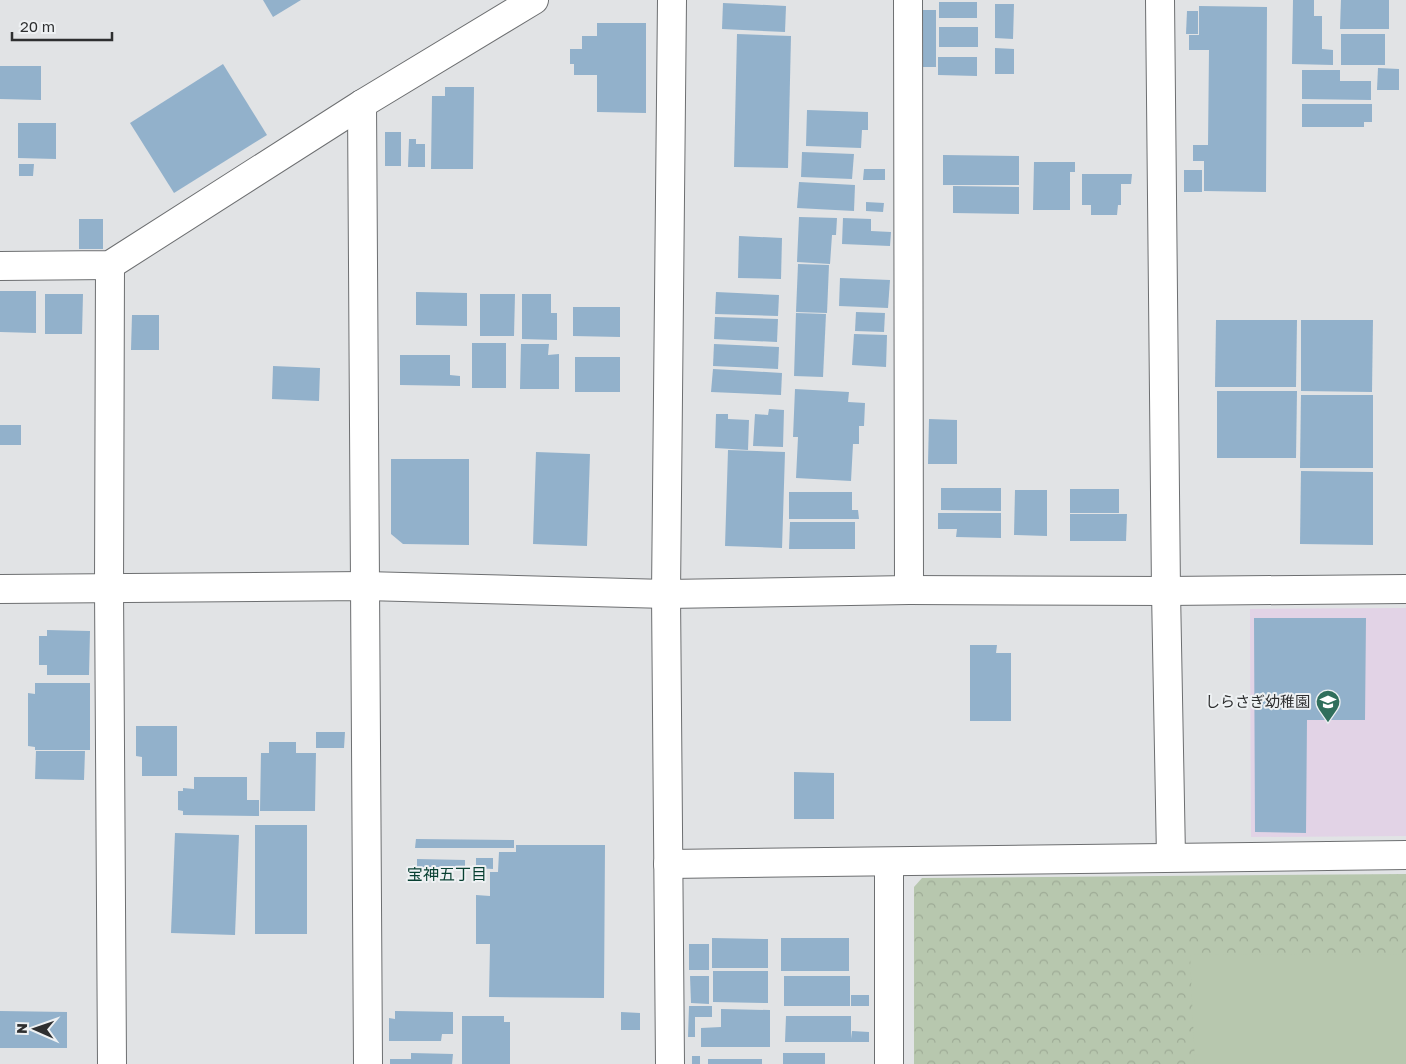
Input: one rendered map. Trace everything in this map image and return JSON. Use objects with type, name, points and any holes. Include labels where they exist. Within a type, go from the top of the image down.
[{"type":"street","points":[[0,266],[110,265],[362,104],[534,0]]},
{"type":"street","points":[[670,1064],[666,594],[672,0]]},
{"type":"street","points":[[908,0],[908,590]]},
{"type":"street","points":[[1160,0],[1170,856]]},
{"type":"street","points":[[362,104],[368,1064]]},
{"type":"street","points":[[110,265],[109,588],[112,1064]]},
{"type":"street","points":[[0,589],[365,586],[666,594],[908,590],[1166,591],[1406,589]]},
{"type":"street","points":[[668,864],[889,862],[1170,856],[1406,855]]},
{"type":"street","points":[[889,862],[889,1064]]},
{"type":"shaded area","name":"しらさぎ幼稚園","points":[[1406,608],[1406,836],[1251,837],[1250,609]]},
{"type":"green space","points":[[1406,874],[1406,1064],[914,1064],[914,887],[922,878]]},
{"type":"green space","points":[[1406,954],[1406,1064],[1195,1064],[1190,955]]},
{"type":"building","points":[[263,0],[301,0],[273,17]]},
{"type":"building","points":[[1293,0],[1314,0],[1314,16],[1322,16],[1322,49],[1333,50],[1333,65],[1292,64]]},
{"type":"building","points":[[1341,0],[1389,0],[1389,29],[1340,29]]},
{"type":"building","points":[[939,2],[977,2],[977,18],[939,18]]},
{"type":"building","points":[[723,3],[786,6],[785,32],[722,29]]},
{"type":"building","points":[[995,4],[1014,4],[1013,39],[995,38]]},
{"type":"building","points":[[1199,6],[1267,7],[1266,192],[1204,191],[1204,161],[1193,161],[1193,145],[1208,145],[1209,50],[1189,50],[1189,35],[1199,35]]},
{"type":"building","points":[[923,10],[936,10],[936,67],[922,67]]},
{"type":"building","points":[[1187,11],[1198,11],[1198,34],[1186,34]]},
{"type":"building","points":[[597,23],[646,23],[646,113],[597,112],[597,75],[574,75],[574,64],[570,64],[570,49],[582,49],[582,36],[597,36]]},
{"type":"building","points":[[939,27],[978,27],[978,47],[939,47]]},
{"type":"building","points":[[737,34],[791,36],[788,168],[734,167]]},
{"type":"building","points":[[1341,34],[1385,34],[1385,65],[1341,65]]},
{"type":"building","points":[[995,48],[1014,49],[1014,74],[995,74]]},
{"type":"building","points":[[938,57],[977,57],[977,76],[938,75]]},
{"type":"building","points":[[223,64],[267,135],[174,193],[130,123]]},
{"type":"building","points":[[0,66],[41,66],[41,100],[0,99]]},
{"type":"building","points":[[1378,68],[1399,69],[1399,90],[1377,90]]},
{"type":"building","points":[[1302,70],[1340,70],[1340,81],[1371,81],[1371,100],[1302,99]]},
{"type":"building","points":[[445,87],[474,87],[473,169],[431,169],[432,96],[445,96]]},
{"type":"building","points":[[1302,104],[1372,104],[1372,122],[1364,122],[1364,127],[1302,127]]},
{"type":"building","points":[[807,110],[868,112],[868,130],[862,130],[861,148],[806,146]]},
{"type":"building","points":[[18,123],[56,123],[56,159],[18,158]]},
{"type":"building","points":[[385,132],[401,132],[401,166],[385,166]]},
{"type":"building","points":[[409,139],[416,139],[416,144],[425,144],[425,167],[408,167]]},
{"type":"building","points":[[802,152],[854,154],[852,179],[801,177]]},
{"type":"building","points":[[943,155],[1019,156],[1019,185],[943,185]]},
{"type":"building","points":[[1034,162],[1075,162],[1075,172],[1070,172],[1070,210],[1033,210]]},
{"type":"building","points":[[19,164],[34,164],[33,176],[19,176]]},
{"type":"building","points":[[864,169],[885,169],[885,180],[863,180]]},
{"type":"building","points":[[1184,170],[1202,170],[1202,192],[1184,192]]},
{"type":"building","points":[[1082,174],[1132,174],[1131,184],[1121,184],[1121,205],[1118,205],[1117,215],[1091,215],[1091,205],[1082,205]]},
{"type":"building","points":[[799,182],[855,185],[854,211],[797,208]]},
{"type":"building","points":[[953,186],[1019,187],[1019,214],[953,213]]},
{"type":"building","points":[[866,202],[884,203],[883,212],[866,211]]},
{"type":"building","points":[[799,217],[837,218],[836,235],[832,235],[830,264],[797,262]]},
{"type":"building","points":[[843,218],[871,219],[871,231],[891,232],[890,246],[842,244]]},
{"type":"building","points":[[79,219],[103,219],[103,249],[79,249]]},
{"type":"building","points":[[739,236],[782,238],[781,279],[738,278]]},
{"type":"building","points":[[798,264],[829,265],[827,313],[796,312]]},
{"type":"building","points":[[840,278],[890,280],[888,308],[839,306]]},
{"type":"building","points":[[0,291],[36,291],[36,333],[0,332]]},
{"type":"building","points":[[416,292],[467,293],[467,326],[416,325]]},
{"type":"building","points":[[716,292],[779,295],[778,316],[715,314]]},
{"type":"building","points":[[45,294],[83,294],[82,334],[45,334]]},
{"type":"building","points":[[480,294],[515,294],[514,336],[480,336]]},
{"type":"building","points":[[522,294],[551,294],[551,313],[557,313],[557,340],[522,339]]},
{"type":"building","points":[[573,307],[620,307],[620,337],[573,336]]},
{"type":"building","points":[[856,312],[885,313],[884,332],[855,331]]},
{"type":"building","points":[[796,313],[826,314],[823,377],[794,376]]},
{"type":"building","points":[[132,315],[159,315],[159,350],[131,350]]},
{"type":"building","points":[[715,317],[778,319],[777,342],[714,339]]},
{"type":"building","points":[[1216,320],[1297,320],[1296,387],[1215,387]]},
{"type":"building","points":[[1301,320],[1373,320],[1372,392],[1301,391]]},
{"type":"building","points":[[854,334],[887,335],[886,367],[852,365]]},
{"type":"building","points":[[472,343],[506,343],[506,388],[472,388]]},
{"type":"building","points":[[521,344],[549,344],[548,355],[559,354],[559,389],[520,389]]},
{"type":"building","points":[[714,344],[779,347],[778,369],[713,366]]},
{"type":"building","points":[[400,355],[450,355],[450,375],[460,376],[460,386],[400,385]]},
{"type":"building","points":[[575,357],[620,357],[620,392],[575,392]]},
{"type":"building","points":[[273,366],[320,368],[319,401],[272,399]]},
{"type":"building","points":[[713,369],[782,373],[781,395],[711,392]]},
{"type":"building","points":[[795,389],[849,392],[848,402],[865,403],[864,426],[859,426],[859,444],[853,444],[851,481],[796,478],[798,437],[793,437]]},
{"type":"building","points":[[1217,391],[1297,391],[1296,458],[1217,458]]},
{"type":"building","points":[[1301,395],[1373,395],[1373,468],[1300,468]]},
{"type":"building","points":[[769,409],[784,410],[783,447],[753,446],[755,414],[768,415]]},
{"type":"building","points":[[716,414],[728,414],[728,419],[749,420],[748,450],[715,448]]},
{"type":"building","points":[[929,419],[957,420],[957,464],[928,464]]},
{"type":"building","points":[[0,425],[21,425],[21,445],[0,445]]},
{"type":"building","points":[[728,450],[785,452],[782,548],[725,546]]},
{"type":"building","points":[[536,452],[590,454],[587,546],[533,544]]},
{"type":"building","points":[[391,459],[469,459],[469,545],[403,544],[391,534]]},
{"type":"building","points":[[1301,471],[1373,472],[1373,545],[1300,544]]},
{"type":"building","points":[[941,488],[1001,488],[1001,511],[941,510]]},
{"type":"building","points":[[1070,489],[1119,489],[1119,513],[1070,513]]},
{"type":"building","points":[[1015,490],[1047,490],[1047,536],[1014,535]]},
{"type":"building","points":[[789,492],[852,492],[852,510],[858,510],[859,519],[789,519]]},
{"type":"building","points":[[938,513],[1001,513],[1001,538],[956,537],[957,529],[938,529]]},
{"type":"building","points":[[1070,514],[1127,514],[1126,541],[1070,541]]},
{"type":"building","points":[[790,522],[855,522],[855,549],[789,549]]},
{"type":"building","points":[[1254,618],[1366,618],[1365,720],[1307,720],[1306,833],[1255,832]]},
{"type":"building","points":[[47,630],[90,631],[89,675],[47,675],[47,665],[39,665],[39,636],[47,636]]},
{"type":"building","points":[[970,645],[997,645],[996,653],[1011,653],[1011,721],[970,721]]},
{"type":"building","points":[[35,683],[90,683],[90,750],[35,750],[35,747],[28,746],[28,693],[35,694]]},
{"type":"building","points":[[136,726],[177,726],[177,776],[142,776],[142,757],[136,756]]},
{"type":"building","points":[[316,732],[345,732],[344,748],[316,748]]},
{"type":"building","points":[[269,742],[296,742],[296,753],[316,753],[315,811],[260,811],[261,753],[269,753]]},
{"type":"building","points":[[36,751],[85,751],[84,780],[35,779]]},
{"type":"building","points":[[794,772],[834,773],[834,819],[794,819]]},
{"type":"building","points":[[194,777],[247,777],[247,800],[259,800],[259,816],[183,815],[183,811],[178,810],[178,791],[183,791],[183,788],[194,789]]},
{"type":"building","points":[[255,825],[307,825],[307,934],[255,934]]},
{"type":"building","points":[[175,833],[239,835],[235,935],[171,933]]},
{"type":"building","points":[[416,839],[514,840],[514,848],[415,848]]},
{"type":"building","points":[[516,845],[605,845],[604,998],[489,997],[490,944],[476,944],[476,895],[490,896],[490,872],[498,872],[499,852],[516,852]]},
{"type":"building","points":[[476,858],[493,858],[493,869],[476,868]]},
{"type":"building","points":[[417,859],[465,860],[465,868],[417,867]]},
{"type":"building","points":[[712,938],[768,939],[768,968],[712,968]]},
{"type":"building","points":[[781,938],[849,938],[849,971],[781,971]]},
{"type":"building","points":[[689,944],[709,944],[709,970],[689,970]]},
{"type":"building","points":[[713,971],[768,971],[768,1003],[713,1002]]},
{"type":"building","points":[[690,976],[709,976],[709,1004],[691,1003]]},
{"type":"building","points":[[784,976],[850,976],[850,1006],[784,1006]]},
{"type":"building","points":[[851,995],[869,995],[869,1006],[851,1006]]},
{"type":"building","points":[[689,1006],[712,1006],[712,1017],[695,1017],[695,1037],[688,1037]]},
{"type":"building","points":[[721,1009],[770,1010],[770,1047],[701,1047],[701,1028],[721,1027]]},
{"type":"building","points":[[0,1011],[67,1012],[67,1048],[0,1048]]},
{"type":"building","points":[[395,1011],[453,1012],[453,1034],[442,1034],[441,1041],[389,1041],[389,1018],[395,1019]]},
{"type":"building","points":[[621,1012],[640,1013],[640,1030],[621,1030]]},
{"type":"building","points":[[462,1016],[504,1016],[504,1022],[510,1022],[510,1064],[462,1064]]},
{"type":"building","points":[[786,1016],[851,1016],[851,1039],[852,1031],[869,1032],[869,1042],[785,1042]]},
{"type":"building","points":[[411,1053],[453,1054],[452,1064],[390,1064],[390,1059],[411,1059]]},
{"type":"building","points":[[783,1053],[825,1053],[825,1064],[783,1064]]},
{"type":"building","points":[[692,1056],[700,1056],[700,1064],[692,1064]]},
{"type":"building","points":[[708,1059],[762,1059],[762,1064],[708,1064]]},
{"type":"place","name":"しらさぎ幼稚園","points":[[1328,723]]},
{"type":"district","name":"宝神五丁目","points":[[447,874]]}]
